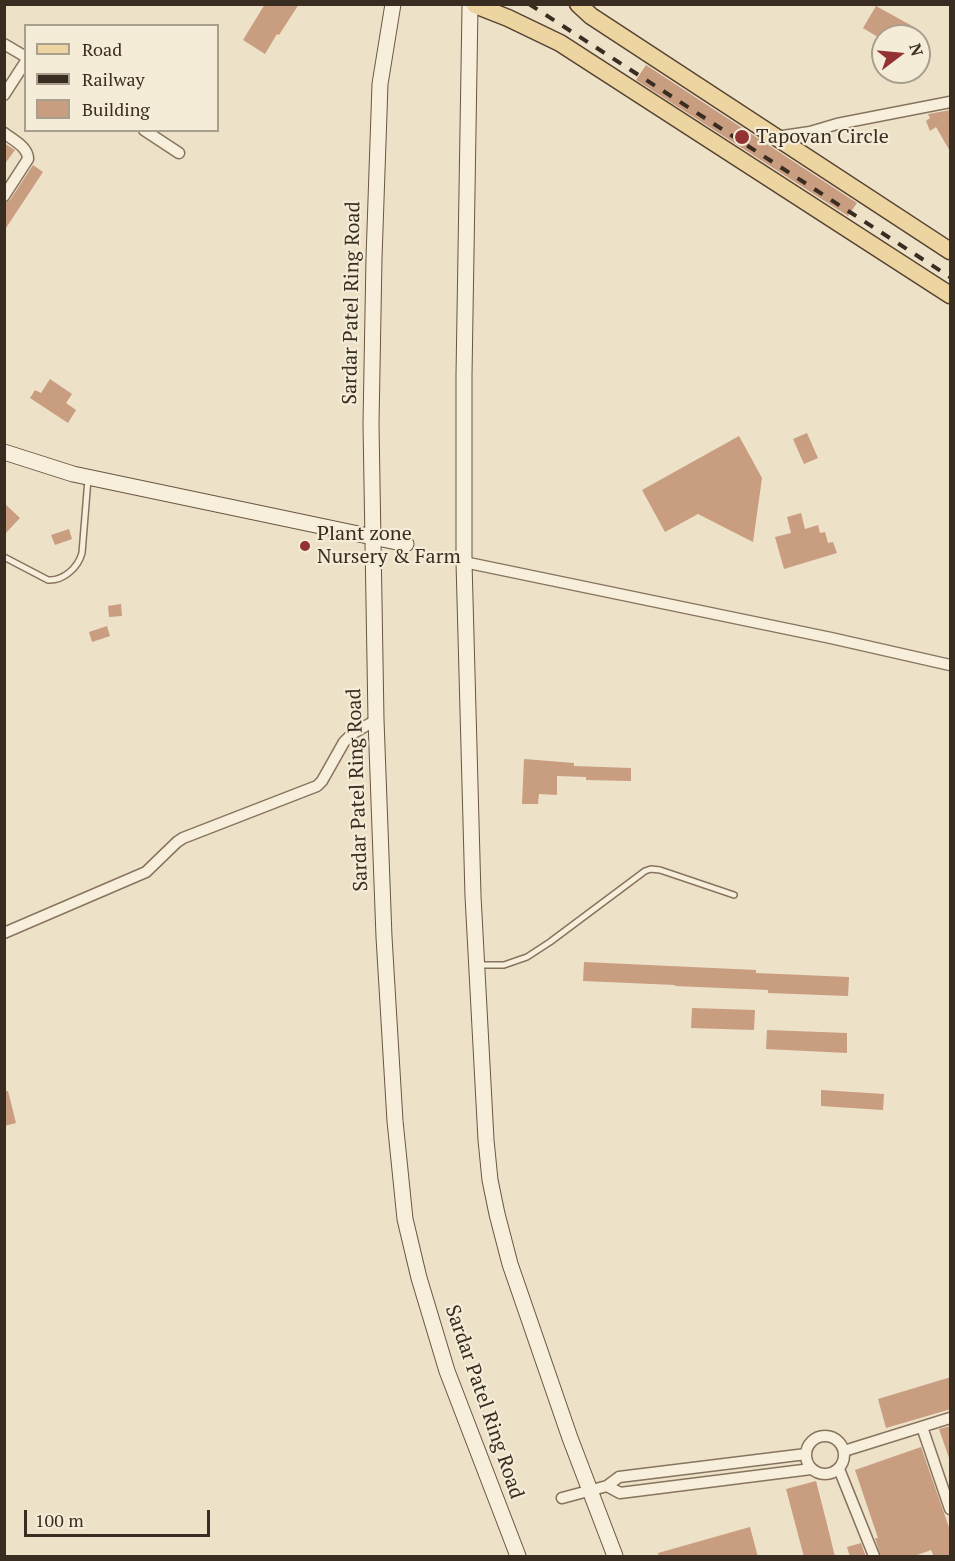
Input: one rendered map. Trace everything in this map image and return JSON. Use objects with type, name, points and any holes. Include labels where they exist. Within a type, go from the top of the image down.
[{"type":"main road","points":[[578,4],[591,16],[951,251]]},
{"type":"main road","points":[[472,6],[508,18],[560,43],[951,295]]},
{"type":"street","name":"Sardar Patel Ring Road","points":[[393,4],[380,84],[371,412],[376,720],[384,937],[395,1121],[405,1219],[419,1278],[447,1371],[518,1557]]},
{"type":"street","points":[[472,6],[464,375],[464,562],[472,872],[486,1140],[490,1180],[510,1264],[589,1490],[615,1557]]},
{"type":"street","points":[[4,44],[24,58]]},
{"type":"street","points":[[4,95],[24,62]]},
{"type":"street","points":[[776,138],[951,102]]},
{"type":"street","points":[[147,132],[179,153]]},
{"type":"street","points":[[4,133],[26,150],[29,156],[4,196]]},
{"type":"street","points":[[4,452],[88,477],[406,544]]},
{"type":"street","points":[[464,562],[951,665]]},
{"type":"street","points":[[4,933],[146,872],[183,838],[317,786],[344,742],[352,734],[376,720]]},
{"type":"street","points":[[844,1451],[951,1418]]},
{"type":"street","points":[[922,1427],[951,1509]]},
{"type":"street","points":[[825,1436],[837,1440],[844,1451],[843,1463],[839,1469],[828,1474],[816,1473],[808,1463],[806,1454],[813,1440],[825,1436]]},
{"type":"street","points":[[562,1498],[607,1486],[619,1477],[806,1454]]},
{"type":"street","points":[[607,1486],[620,1493],[811,1468]]},
{"type":"street","points":[[839,1469],[874,1557]]},
{"type":"lane","points":[[4,557],[52,581],[61,579],[78,564],[82,553],[88,477]]},
{"type":"lane","points":[[477,965],[504,964],[527,957],[645,871],[651,869],[734,895]]},
{"type":"building","points":[[265,4],[299,4],[265,54],[243,40]]},
{"type":"building","points":[[876,6],[909,24],[871,24],[871,33],[863,28]]},
{"type":"building","points":[[646,65],[857,203],[848,216],[636,80]]},
{"type":"building","points":[[951,110],[951,153],[936,127],[930,131],[926,121],[930,118],[928,114]]},
{"type":"building","points":[[4,143],[15,150],[4,165]]},
{"type":"building","points":[[33,165],[43,172],[4,231],[4,203],[10,200]]},
{"type":"building","points":[[50,379],[72,394],[66,403],[76,410],[68,423],[30,398],[35,390],[41,393]]},
{"type":"building","points":[[807,433],[818,458],[804,464],[793,439]]},
{"type":"building","points":[[739,436],[762,478],[753,542],[698,514],[665,532],[642,490]]},
{"type":"building","points":[[4,503],[20,518],[4,535]]},
{"type":"building","points":[[801,513],[805,529],[818,525],[820,533],[825,532],[828,543],[833,542],[837,553],[784,569],[775,537],[791,533],[787,517]]},
{"type":"building","points":[[69,529],[72,539],[55,545],[51,535]]},
{"type":"building","points":[[121,604],[122,616],[109,617],[108,606]]},
{"type":"building","points":[[107,626],[110,636],[92,642],[89,632]]},
{"type":"building","points":[[524,759],[574,763],[574,766],[631,768],[631,781],[586,780],[586,777],[557,776],[557,795],[539,794],[538,804],[522,804]]},
{"type":"building","points":[[584,962],[849,977],[848,996],[583,981]]},
{"type":"building","points":[[692,1008],[755,1010],[754,1030],[691,1028]]},
{"type":"building","points":[[767,1030],[847,1033],[847,1053],[766,1049]]},
{"type":"building","points":[[821,1090],[884,1094],[883,1110],[821,1106]]},
{"type":"building","points":[[4,1091],[8,1091],[16,1123],[4,1126]]},
{"type":"building","points":[[951,1377],[951,1409],[886,1428],[878,1399]]},
{"type":"building","points":[[951,1426],[951,1458],[949,1458],[939,1429]]},
{"type":"building","points":[[921,1447],[951,1533],[951,1557],[934,1557],[931,1550],[912,1557],[881,1557],[875,1538],[878,1538],[855,1470]]},
{"type":"building","points":[[816,1481],[835,1557],[804,1557],[786,1489]]},
{"type":"building","points":[[750,1527],[758,1557],[659,1557],[658,1553]]},
{"type":"building","points":[[861,1543],[866,1557],[850,1557],[847,1547]]},
{"type":"railway","points":[[529,4],[950,277]]},
{"type":"place","name":"Tapovan Circle","points":[[742,137]]},
{"type":"place","name":"Plant zone Nursery & Farm","points":[[305,546]]}]
